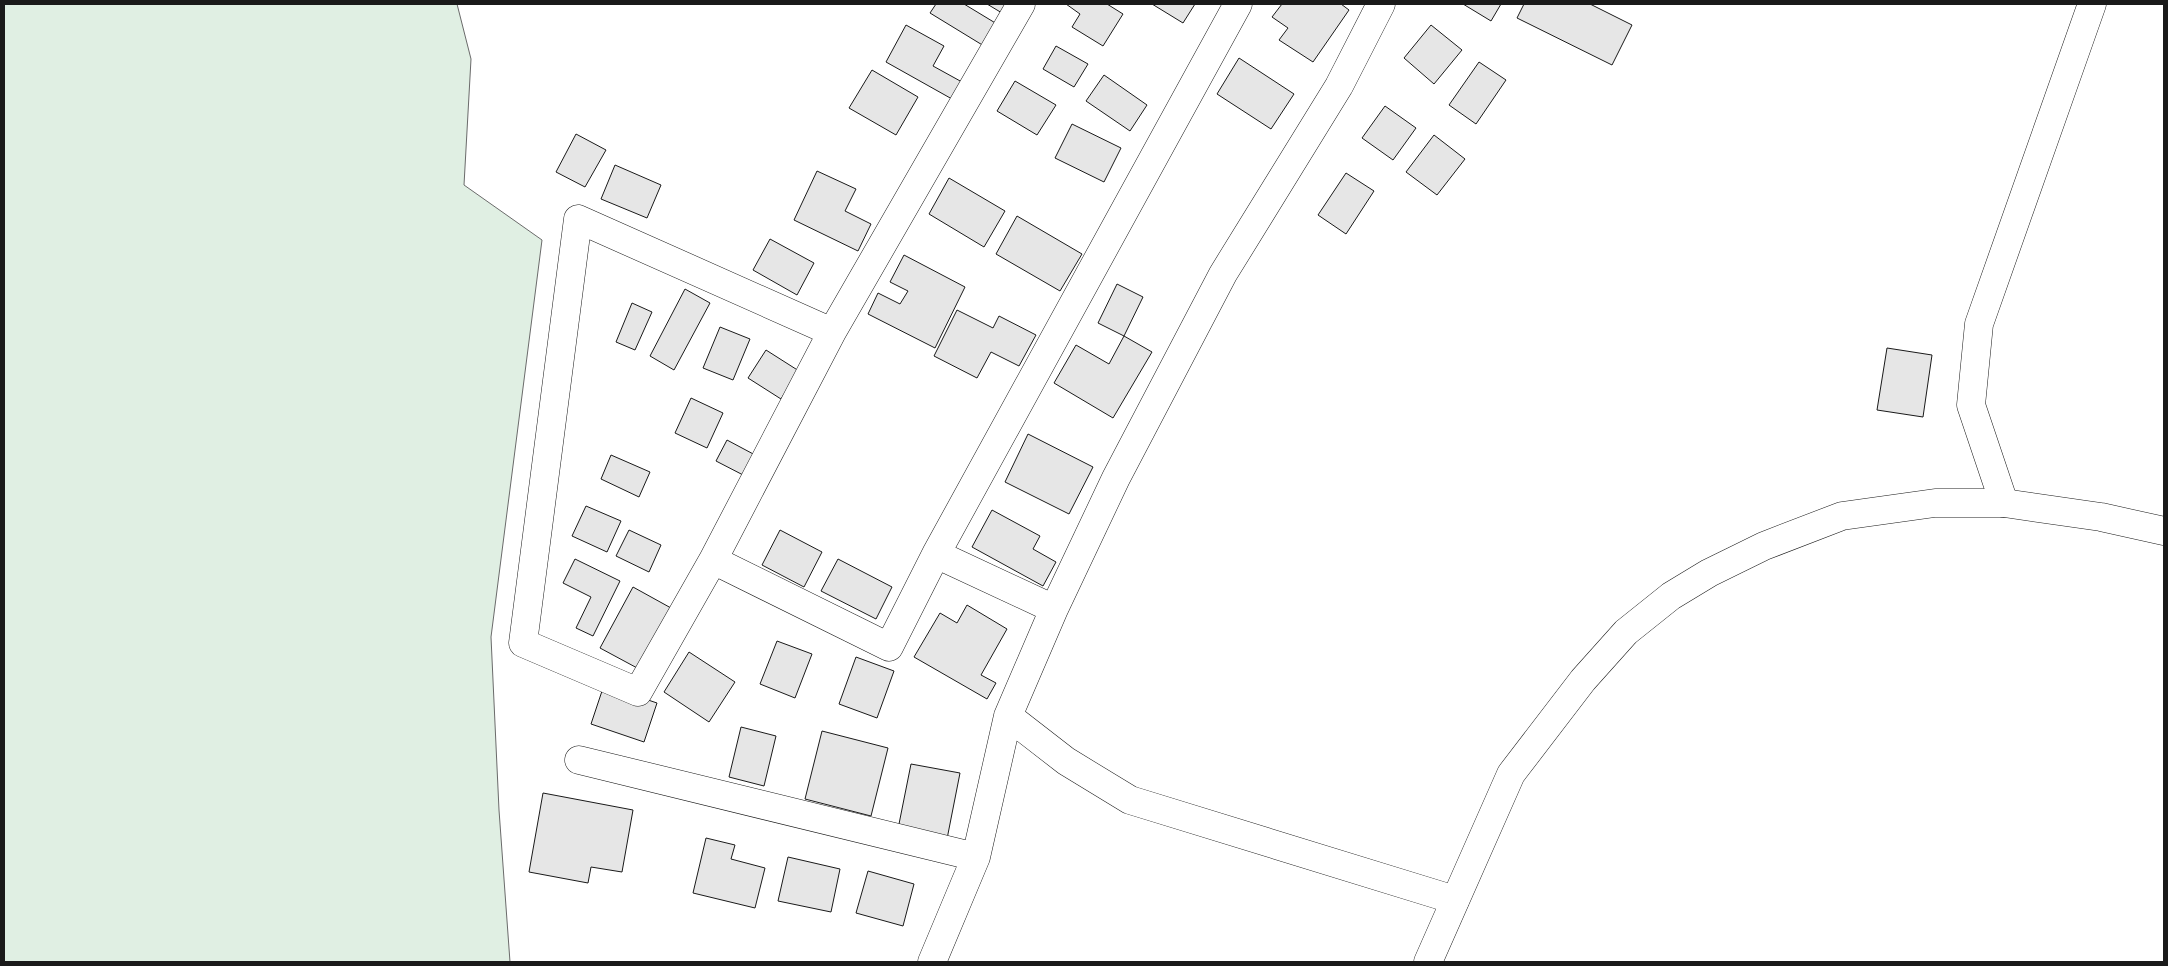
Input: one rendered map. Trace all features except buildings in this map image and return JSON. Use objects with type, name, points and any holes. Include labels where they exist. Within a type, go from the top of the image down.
[{"type":"street","points":[[832,332],[578,219],[523,643],[638,692],[713,560],[832,332],[1021,4]]},
{"type":"street","points":[[713,560],[888,647],[936,554],[1238,4]]},
{"type":"street","points":[[932,962],[976,857],[1008,716],[1054,609],[1116,478],[1223,274],[1339,86],[1381,4]]},
{"type":"street","points":[[2004,503],[1971,405],[1979,324],[2092,4]]},
{"type":"street","points":[[1428,962],[1511,774],[1584,680],[1620,639],[1671,596],[1709,573],[1764,546],[1842,516],[1935,502],[2004,503],[2101,517],[2164,531]]},
{"type":"street","points":[[936,554],[1054,609]]},
{"type":"street","points":[[1008,716],[1066,761],[1130,800],[1455,900]]},
{"type":"street","points":[[579,760],[976,857]]},
{"type":"green space","points":[[4,4],[457,4],[471,59],[464,185],[542,240],[491,637],[499,810],[510,962],[4,962]]}]
